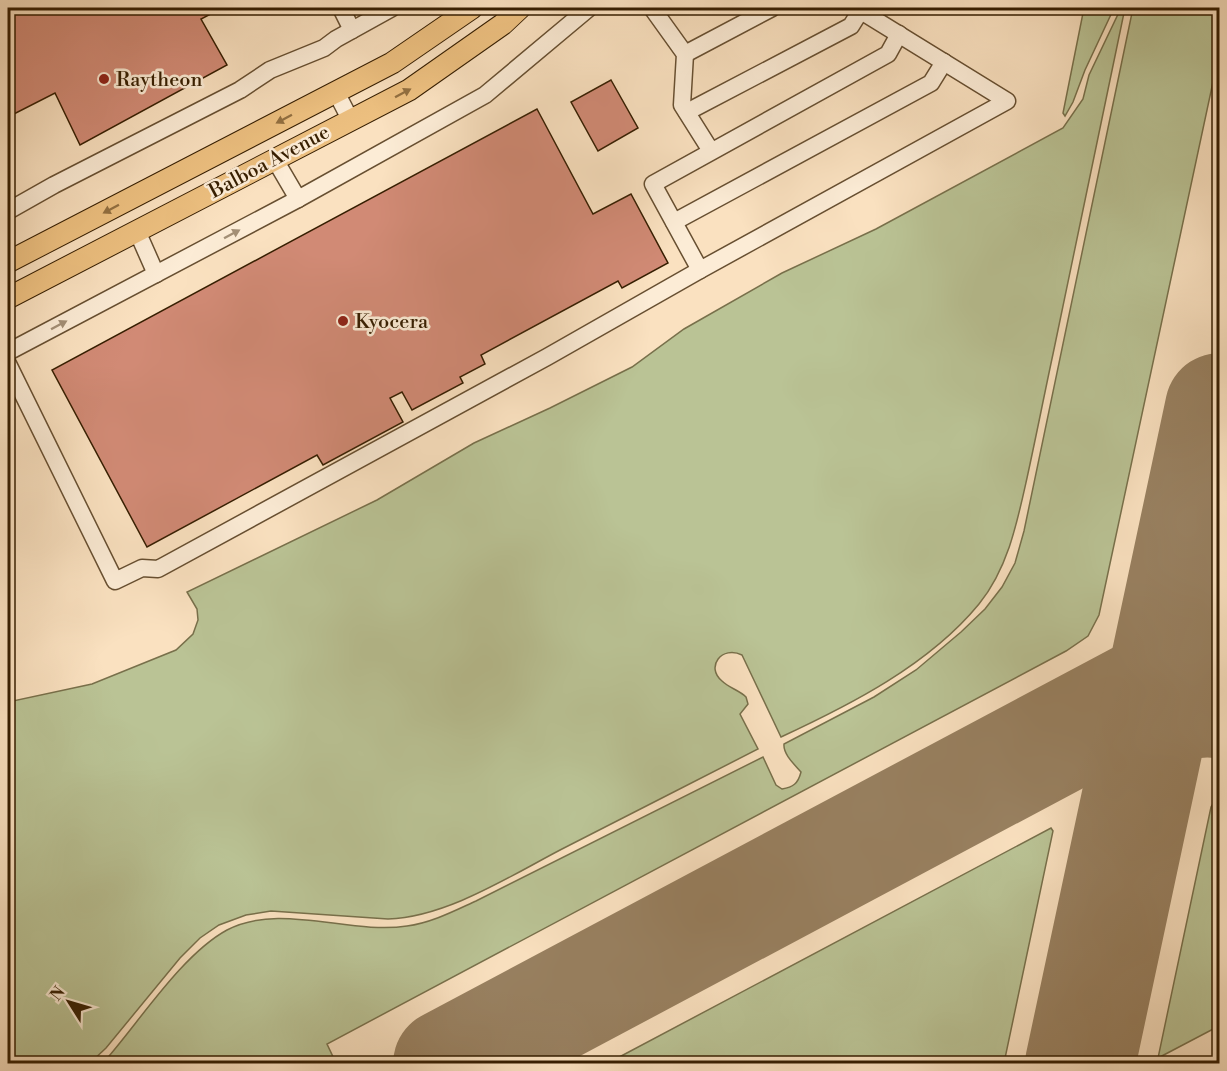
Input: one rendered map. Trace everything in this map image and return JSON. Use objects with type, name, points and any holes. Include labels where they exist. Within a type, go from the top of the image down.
[{"type":"main road","name":"Balboa Avenue","points":[[8,262],[392,63],[472,8]]},
{"type":"main road","name":"Balboa Avenue","points":[[8,298],[409,90],[493,31],[520,8]]},
{"type":"lane","points":[[341,8],[352,30]]},
{"type":"lane","points":[[8,211],[240,90],[270,70],[324,48],[392,8]]},
{"type":"lane","points":[[8,352],[298,200],[485,94],[589,8]]},
{"type":"lane","points":[[685,54],[772,8]]},
{"type":"lane","points":[[8,364],[115,581],[142,568],[158,569],[547,357],[1007,101],[859,9],[851,26],[687,112]]},
{"type":"lane","points":[[659,10],[685,54],[682,105],[711,151]]},
{"type":"lane","points":[[700,270],[653,184],[888,54],[899,34]]},
{"type":"lane","points":[[674,222],[931,83],[944,62]]},
{"type":"lane","points":[[336,92],[350,119]]},
{"type":"lane","points":[[274,158],[298,200]]},
{"type":"lane","points":[[136,231],[156,274]]},
{"type":"green space","points":[[1084,8],[1114,8],[1065,116],[1063,113]]},
{"type":"green space","points":[[1121,8],[1125,8],[1034,447],[1015,528],[1004,560],[989,590],[959,626],[937,646],[887,681],[861,697],[781,737],[742,655],[728,653],[722,655],[718,659],[715,670],[725,683],[746,697],[748,704],[740,714],[758,749],[478,893],[433,911],[410,917],[388,919],[271,911],[246,915],[219,925],[200,938],[180,958],[106,1048],[90,1063],[8,1063],[8,702],[92,684],[176,650],[193,634],[198,620],[197,609],[187,592],[377,500],[474,443],[632,367],[684,329],[782,273],[876,229],[1063,128],[1083,99],[1089,75]]},
{"type":"green space","points":[[1133,8],[1219,8],[1219,54],[1099,615],[1088,636],[1066,651],[327,1044],[336,1063],[103,1063],[177,973],[210,941],[227,930],[248,922],[269,919],[385,928],[425,922],[476,901],[763,757],[776,785],[782,789],[792,786],[797,782],[801,772],[787,755],[784,744],[874,697],[916,670],[985,609],[1002,587],[1015,563],[1024,531]]},
{"type":"green space","points":[[1219,794],[1219,1026],[1158,1058],[1211,807]]},
{"type":"green space","points":[[1051,828],[1053,831],[1004,1063],[608,1063]]},
{"type":"building","name":"Raytheon","points":[[8,8],[222,8],[201,19],[227,65],[80,145],[55,93],[8,117]]},
{"type":"building","points":[[611,80],[638,128],[598,151],[571,102]]},
{"type":"building","name":"Kyocera","points":[[537,109],[593,214],[631,194],[668,263],[622,288],[618,281],[481,355],[485,364],[460,377],[463,383],[412,410],[402,392],[390,398],[403,422],[323,465],[317,455],[147,547],[52,370]]},
{"type":"taxiway","points":[[1085,725],[1122,711],[1153,706],[1184,711],[1220,729]]},
{"type":"taxiway","points":[[1140,783],[1155,758],[1164,750],[1195,737],[1220,737]]},
{"type":"runway","points":[[1080,1064],[1220,408]]},
{"type":"runway","points":[[448,1064],[1220,653]]},
{"type":"place","name":"Raytheon","points":[[104,79]]},
{"type":"place","name":"Kyocera","points":[[343,321]]}]
